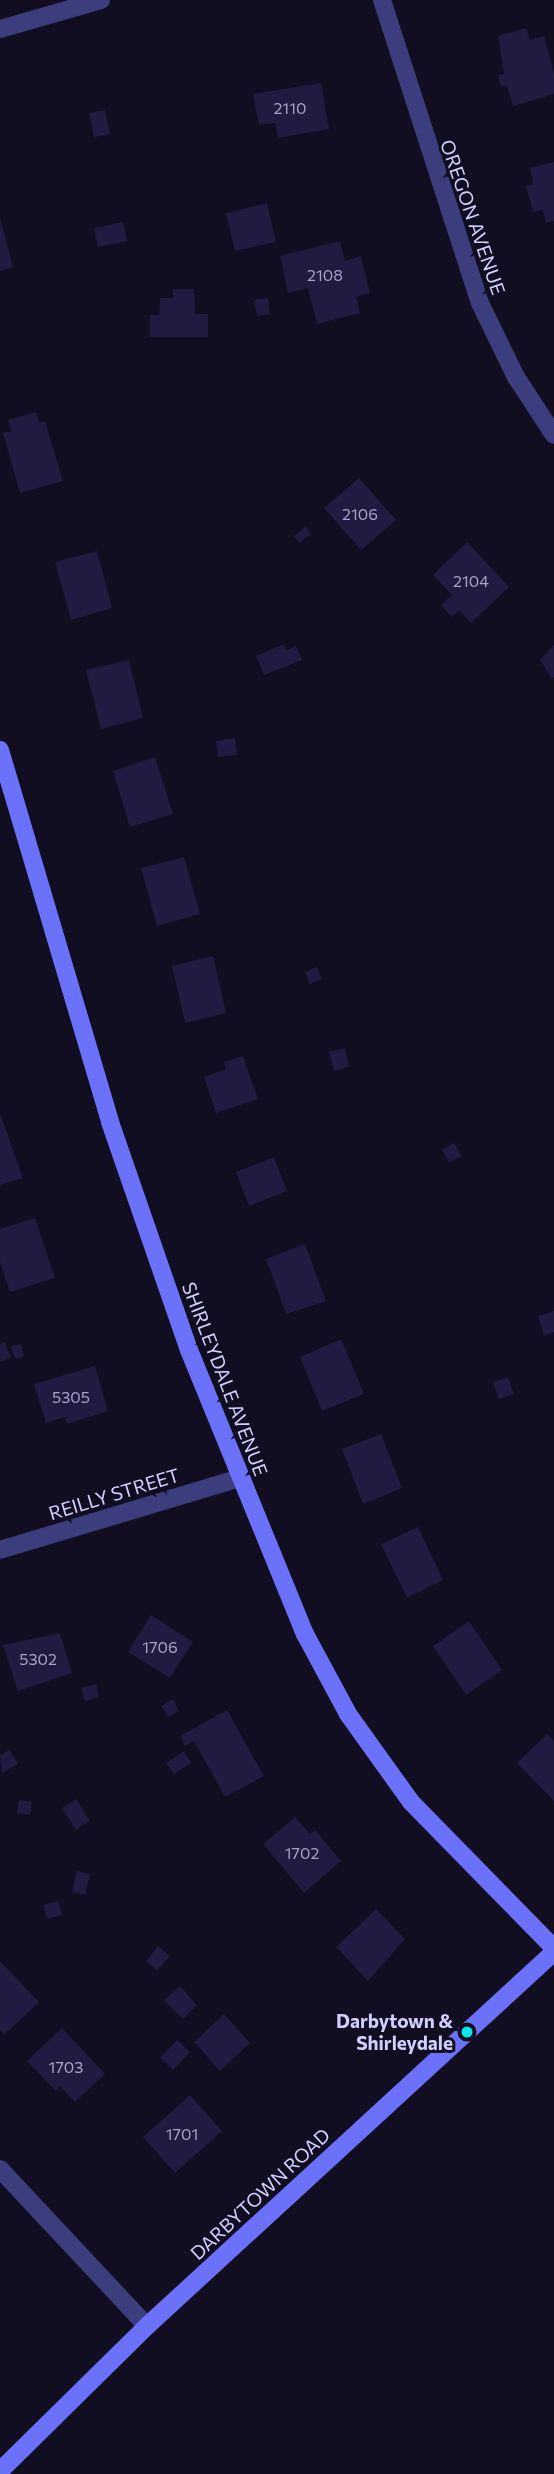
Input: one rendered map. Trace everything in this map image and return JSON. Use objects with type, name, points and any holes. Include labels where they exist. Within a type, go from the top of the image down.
[{"type":"street","points":[[0,29],[101,0]]},
{"type":"street","name":"OREGON AVENUE","points":[[382,0],[480,303],[516,377],[554,435]]},
{"type":"street","name":"SHIRLEYDALE AVENUE","points":[[0,750],[110,1122],[189,1350],[305,1634],[348,1714],[411,1802],[554,1950]]},
{"type":"street","name":"REILLY STREET","points":[[0,1550],[240,1478]]},
{"type":"street","name":"DARBYTOWN ROAD","points":[[0,2471],[147,2326],[554,1950]]},
{"type":"street","points":[[0,2169],[147,2326]]},
{"type":"building","points":[[526,28],[530,40],[544,36],[554,73],[554,94],[513,106],[507,85],[501,87],[498,75],[504,74],[498,36]]},
{"type":"building","points":[[321,83],[329,129],[278,138],[275,123],[259,125],[253,94]]},
{"type":"building","points":[[105,110],[110,134],[94,137],[89,113]]},
{"type":"building","points":[[554,162],[554,221],[546,223],[543,210],[533,212],[526,186],[533,184],[530,168]]},
{"type":"building","points":[[267,203],[276,242],[235,251],[226,213]]},
{"type":"building","points":[[0,218],[13,267],[0,271]]},
{"type":"building","points":[[123,222],[127,241],[98,247],[94,228]]},
{"type":"building","points":[[340,241],[345,261],[361,256],[370,293],[356,297],[360,313],[317,324],[308,288],[288,293],[280,256]]},
{"type":"building","points":[[173,289],[194,289],[195,314],[208,314],[208,337],[150,337],[150,315],[159,315],[160,298],[173,298]]},
{"type":"building","points":[[268,298],[270,314],[257,316],[254,300]]},
{"type":"building","points":[[36,412],[39,422],[45,421],[63,481],[20,493],[3,433],[11,431],[8,420]]},
{"type":"building","points":[[359,478],[396,520],[361,550],[324,508]]},
{"type":"building","points":[[306,526],[311,534],[300,543],[294,536]]},
{"type":"building","points":[[467,542],[509,587],[471,623],[459,610],[452,617],[441,605],[452,595],[433,575]]},
{"type":"building","points":[[97,551],[112,608],[71,620],[55,562]]},
{"type":"building","points":[[284,644],[286,650],[296,646],[302,660],[264,675],[256,656]]},
{"type":"building","points":[[554,645],[554,677],[552,679],[540,660]]},
{"type":"building","points":[[129,660],[143,718],[101,729],[86,670]]},
{"type":"building","points":[[235,738],[237,755],[218,757],[216,741]]},
{"type":"building","points":[[155,757],[173,814],[130,827],[113,771]]},
{"type":"building","points":[[184,857],[200,914],[157,926],[141,868]]},
{"type":"building","points":[[213,956],[226,1013],[185,1023],[172,966]]},
{"type":"building","points":[[317,967],[322,979],[310,984],[305,972]]},
{"type":"building","points":[[345,1048],[349,1067],[334,1071],[329,1052]]},
{"type":"building","points":[[243,1056],[258,1099],[216,1113],[204,1077],[226,1069],[224,1062]]},
{"type":"building","points":[[0,1113],[23,1178],[0,1185]]},
{"type":"building","points":[[454,1143],[462,1156],[449,1162],[442,1150]]},
{"type":"building","points":[[274,1157],[287,1191],[249,1206],[236,1172]]},
{"type":"building","points":[[35,1218],[55,1278],[10,1292],[0,1262],[0,1229]]},
{"type":"building","points":[[305,1244],[326,1301],[286,1314],[266,1259]]},
{"type":"building","points":[[554,1311],[554,1332],[544,1336],[538,1316]]},
{"type":"building","points":[[341,1339],[364,1394],[322,1411],[300,1357]]},
{"type":"building","points":[[5,1342],[11,1358],[0,1362],[0,1344]]},
{"type":"building","points":[[21,1344],[24,1356],[15,1359],[11,1346]]},
{"type":"building","points":[[95,1366],[108,1411],[67,1424],[65,1417],[46,1423],[34,1384]]},
{"type":"building","points":[[508,1377],[514,1394],[499,1399],[493,1382]]},
{"type":"building","points":[[381,1434],[402,1488],[363,1504],[342,1449]]},
{"type":"building","points":[[418,1527],[443,1580],[407,1598],[381,1544]]},
{"type":"building","points":[[151,1615],[193,1642],[170,1678],[128,1652]]},
{"type":"building","points":[[469,1621],[502,1670],[466,1695],[433,1646]]},
{"type":"building","points":[[60,1633],[72,1673],[18,1691],[3,1645]]},
{"type":"building","points":[[96,1684],[99,1697],[85,1701],[81,1688]]},
{"type":"building","points":[[173,1699],[179,1711],[168,1717],[161,1706]]},
{"type":"building","points":[[227,1710],[264,1776],[225,1797],[194,1741],[185,1746],[180,1736]]},
{"type":"building","points":[[547,1734],[554,1741],[554,1801],[517,1763]]},
{"type":"building","points":[[10,1750],[18,1764],[2,1773],[0,1755]]},
{"type":"building","points":[[184,1751],[191,1763],[174,1774],[166,1763]]},
{"type":"building","points":[[76,1799],[90,1821],[76,1830],[62,1808]]},
{"type":"building","points":[[19,1800],[32,1802],[30,1815],[17,1813]]},
{"type":"building","points":[[295,1817],[310,1834],[315,1830],[341,1861],[304,1893],[263,1844]]},
{"type":"building","points":[[77,1871],[90,1874],[85,1895],[72,1892]]},
{"type":"building","points":[[58,1901],[62,1915],[47,1919],[43,1905]]},
{"type":"building","points":[[376,1909],[405,1939],[368,1981],[336,1947]]},
{"type":"building","points":[[158,1946],[170,1956],[157,1971],[146,1961]]},
{"type":"building","points":[[0,1961],[39,2002],[4,2035],[0,2030]]},
{"type":"building","points":[[180,1986],[197,2005],[183,2019],[164,2000]]},
{"type":"building","points":[[224,2014],[250,2043],[220,2071],[194,2042]]},
{"type":"building","points":[[62,2028],[105,2074],[75,2102],[60,2086],[56,2091],[27,2061]]},
{"type":"building","points":[[177,2040],[190,2052],[173,2070],[160,2058]]},
{"type":"building","points":[[190,2095],[222,2131],[175,2173],[143,2137]]},
{"type":"place","name":"Darbytown & Shirleydale","points":[[467,2032]]}]
